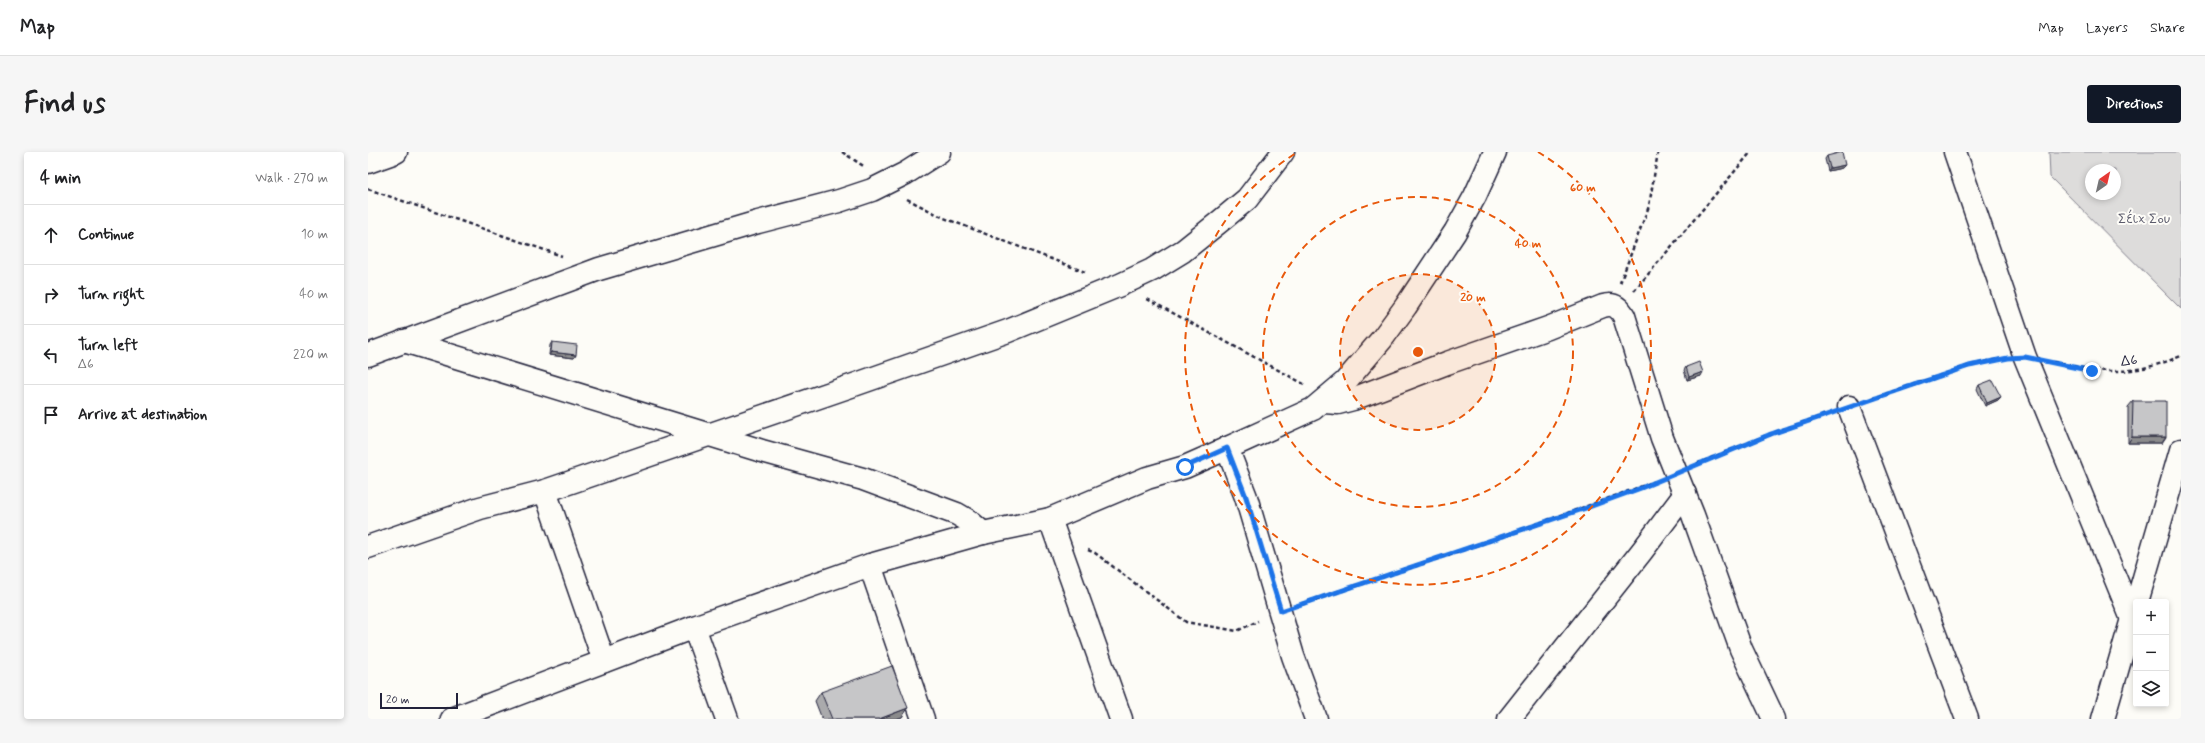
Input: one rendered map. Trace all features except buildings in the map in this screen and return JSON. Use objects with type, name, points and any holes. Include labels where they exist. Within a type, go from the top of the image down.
[{"type":"street","points":[[368,162],[396,152]]},
{"type":"street","points":[[368,355],[599,269],[872,190],[906,173],[939,152]]},
{"type":"street","points":[[368,547],[480,508],[546,491],[1008,331],[1152,270],[1183,251],[1246,198],[1283,152]]},
{"type":"street","points":[[452,719],[694,627],[870,565],[983,533],[1050,519],[1147,478],[1185,467],[1299,416],[1324,402],[1345,382],[1382,339],[1430,272],[1475,196],[1495,152]]},
{"type":"street","points":[[1955,152],[2025,357],[2133,603]]},
{"type":"street","points":[[1324,402],[1338,403],[1353,399],[1446,362],[1548,328],[1603,306],[1615,307],[1626,323],[1650,404],[1742,649],[1774,719]]},
{"type":"street","points":[[404,341],[710,433],[762,451],[863,479],[957,514],[969,521],[983,533]]},
{"type":"street","points":[[1849,407],[1967,719]]},
{"type":"street","points":[[1227,448],[1257,531],[1293,656],[1316,719]]},
{"type":"street","points":[[2138,599],[2181,450]]},
{"type":"street","points":[[546,491],[604,661]]},
{"type":"street","points":[[1509,719],[1642,551],[1685,494]]},
{"type":"street","points":[[1050,519],[1121,719]]},
{"type":"street","points":[[870,565],[923,719]]},
{"type":"street","points":[[2103,719],[2133,615]]},
{"type":"street","points":[[694,627],[728,719]]},
{"type":"path","points":[[1615,307],[1649,206],[1658,152]]},
{"type":"path","points":[[1615,307],[1751,152]]},
{"type":"path","points":[[368,189],[599,269]]},
{"type":"path","name":"Δ6","points":[[1058,539],[1095,553],[1186,622],[1236,631],[1281,611],[1582,509],[1771,434],[1969,366],[2008,358],[2025,357],[2092,371],[2122,372],[2147,368],[2181,356]]},
{"type":"green space","name":"Σέιχ Σου","points":[[2049,152],[2181,152],[2181,309],[2050,177]]},
{"type":"route","points":[[1185,467],[1227,448],[1246,497],[1262,545],[1281,611],[1589,507],[1641,488],[1676,472],[1771,434],[1969,366],[1989,361],[2025,357],[2092,371]]}]
